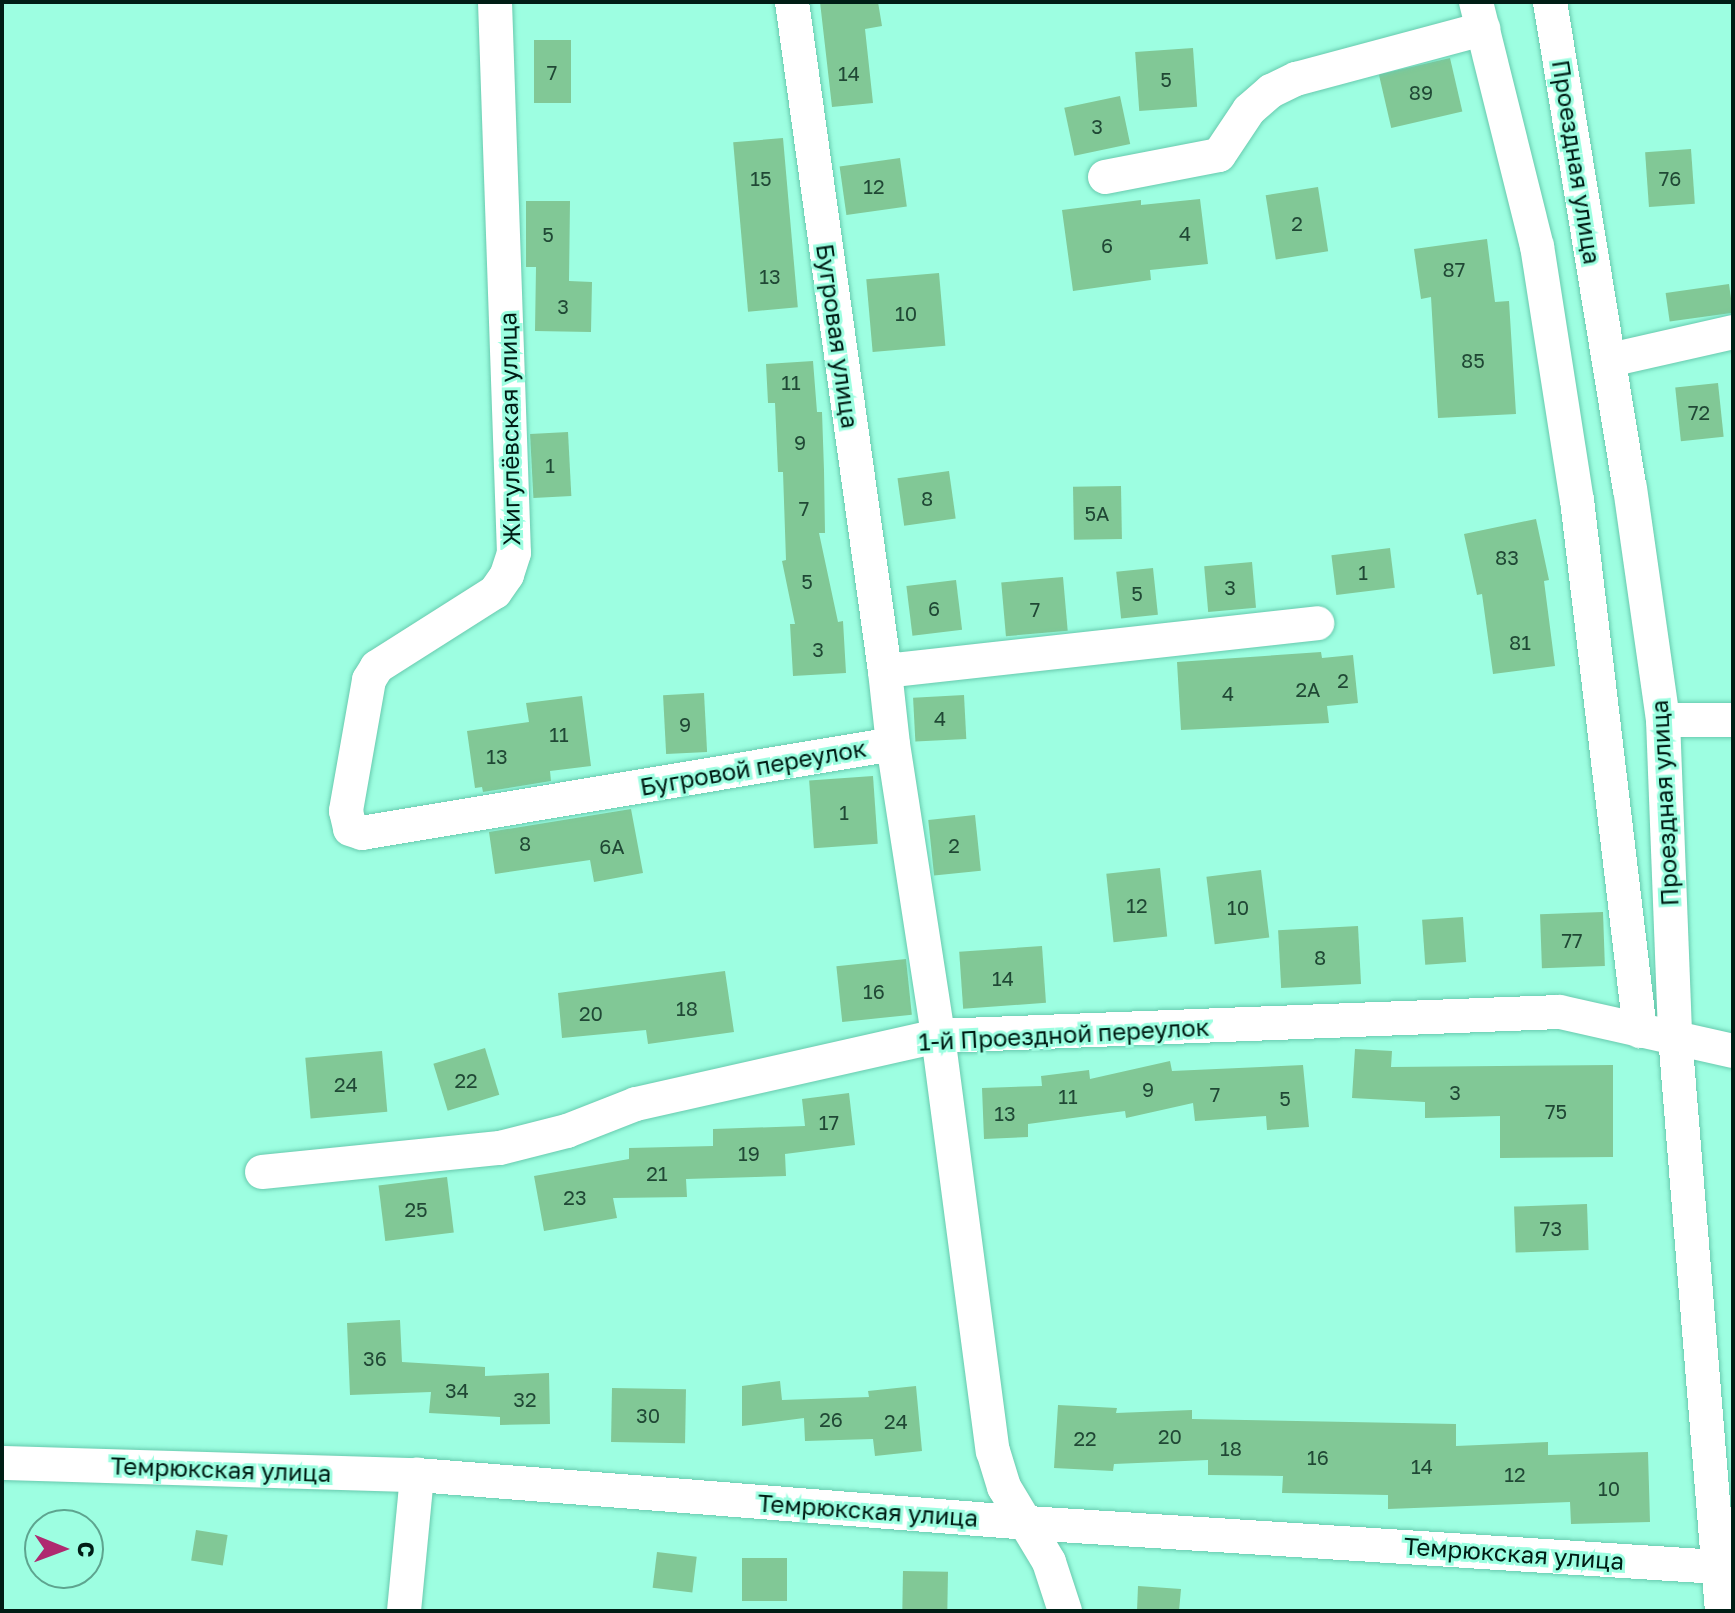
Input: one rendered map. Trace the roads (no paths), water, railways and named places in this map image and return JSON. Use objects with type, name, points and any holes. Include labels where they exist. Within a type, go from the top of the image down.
[{"type":"street","name":"Жигулёвская улица","points":[[350,829],[346,811],[369,680],[377,667],[495,592],[507,575],[514,553],[495,2]]},
{"type":"street","name":"Бугровая улица","points":[[792,2],[885,671]]},
{"type":"street","name":"Проездная улица","points":[[1550,2],[1610,360],[1663,720],[1675,1036],[1724,1567],[1722,1611]]},
{"type":"street","points":[[1105,177],[1219,155],[1249,110],[1271,91],[1296,79],[1480,16]]},
{"type":"street","name":"Проездная улица","points":[[1480,16],[1537,246],[1577,500],[1640,1031]]},
{"type":"street","points":[[1610,360],[1733,332]]},
{"type":"street","points":[[885,671],[1317,623]]},
{"type":"street","name":"Бугровой переулок","points":[[350,829],[362,833],[893,744],[885,671]]},
{"type":"street","points":[[1663,720],[1733,720]]},
{"type":"street","points":[[893,744],[938,1036],[993,1451],[1004,1487],[1049,1562],[1065,1611]]},
{"type":"street","name":"1-й Проездной переулок","points":[[262,1172],[500,1148],[567,1131],[636,1104],[938,1036],[1560,1012],[1733,1051]]},
{"type":"street","name":"Темрюкская улица","points":[[2,1463],[417,1475],[1028,1523],[1724,1567]]},
{"type":"street","points":[[404,1611],[417,1475]]}]
